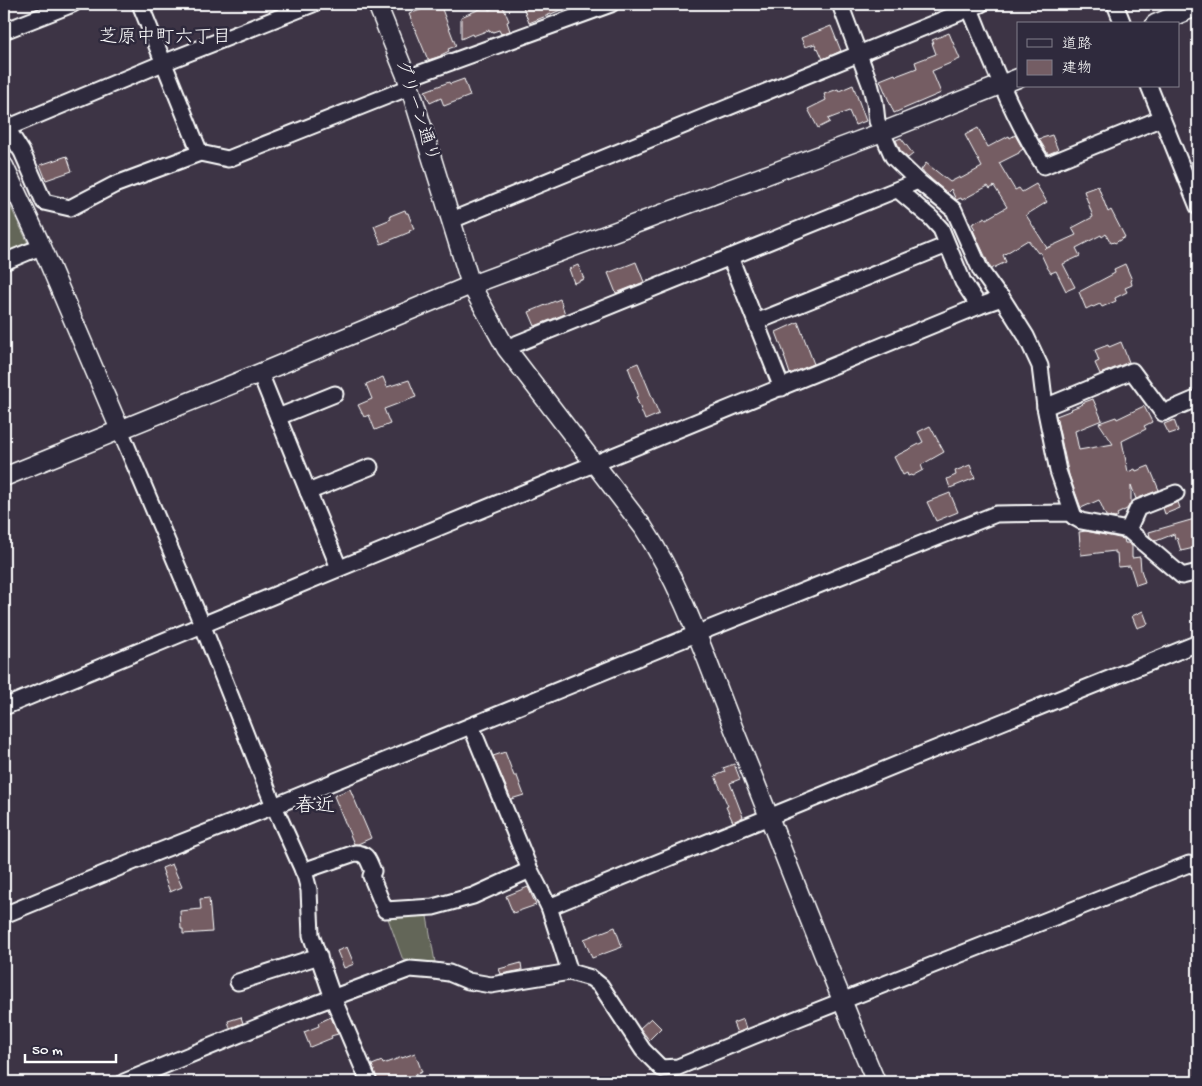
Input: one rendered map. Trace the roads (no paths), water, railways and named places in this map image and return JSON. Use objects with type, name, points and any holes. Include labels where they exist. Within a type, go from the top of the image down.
[{"type":"street","points":[[4,32],[73,4]]},
{"type":"street","points":[[140,4],[200,153]]},
{"type":"street","points":[[313,4],[5,124],[22,152],[44,202],[70,208],[114,185],[200,153],[228,159],[409,82],[611,4]]},
{"type":"street","name":"グリーン通り","points":[[377,4],[409,82],[471,285],[506,348],[632,512],[656,547],[672,577],[876,1082]]},
{"type":"street","points":[[840,4],[876,103],[877,121],[893,157],[918,181],[954,210],[981,271],[1002,298],[1026,336],[1040,366],[1058,471],[1074,517]]},
{"type":"street","points":[[1116,4],[1122,22]]},
{"type":"street","points":[[452,220],[976,6],[1001,85],[1034,152],[1044,166],[1162,118]]},
{"type":"street","points":[[1160,22],[1198,6]]},
{"type":"street","points":[[4,477],[471,285],[882,132],[1017,78]]},
{"type":"street","points":[[1150,88],[1198,207]]},
{"type":"street","points":[[4,166],[42,247],[120,430],[202,624],[274,806],[303,871],[309,890],[311,936],[333,998],[369,1082]]},
{"type":"street","points":[[506,348],[918,181]]},
{"type":"street","points":[[898,190],[941,229],[963,282],[980,306]]},
{"type":"street","points":[[756,322],[947,245]]},
{"type":"street","points":[[4,262],[42,247]]},
{"type":"street","points":[[730,257],[782,388]]},
{"type":"street","points":[[4,707],[202,624],[1002,298]]},
{"type":"street","points":[[1046,407],[1132,371],[1163,413],[1198,398]]},
{"type":"street","points":[[260,373],[340,568]]},
{"type":"street","points":[[278,417],[335,394]]},
{"type":"street","points":[[308,492],[370,467]]},
{"type":"street","points":[[1128,530],[1138,508],[1176,493]]},
{"type":"street","points":[[4,915],[996,514],[1069,513],[1081,521],[1128,530],[1182,576],[1198,572]]},
{"type":"street","points":[[549,907],[1198,643]]},
{"type":"street","points":[[471,726],[530,870],[549,907],[570,972]]},
{"type":"street","points":[[303,871],[362,853],[366,856],[373,871],[371,876],[385,910],[433,907],[473,896],[530,870]]},
{"type":"street","points":[[124,1082],[294,1012],[410,969],[449,973],[468,981],[490,985],[570,972],[591,978],[601,986],[660,1075],[753,1036],[1189,864],[1198,867]]},
{"type":"street","points":[[238,982],[318,956]]},
{"type":"district","name":"芝原中町六丁目","points":[[165,38]]},
{"type":"district","name":"春近","points":[[315,807]]}]
